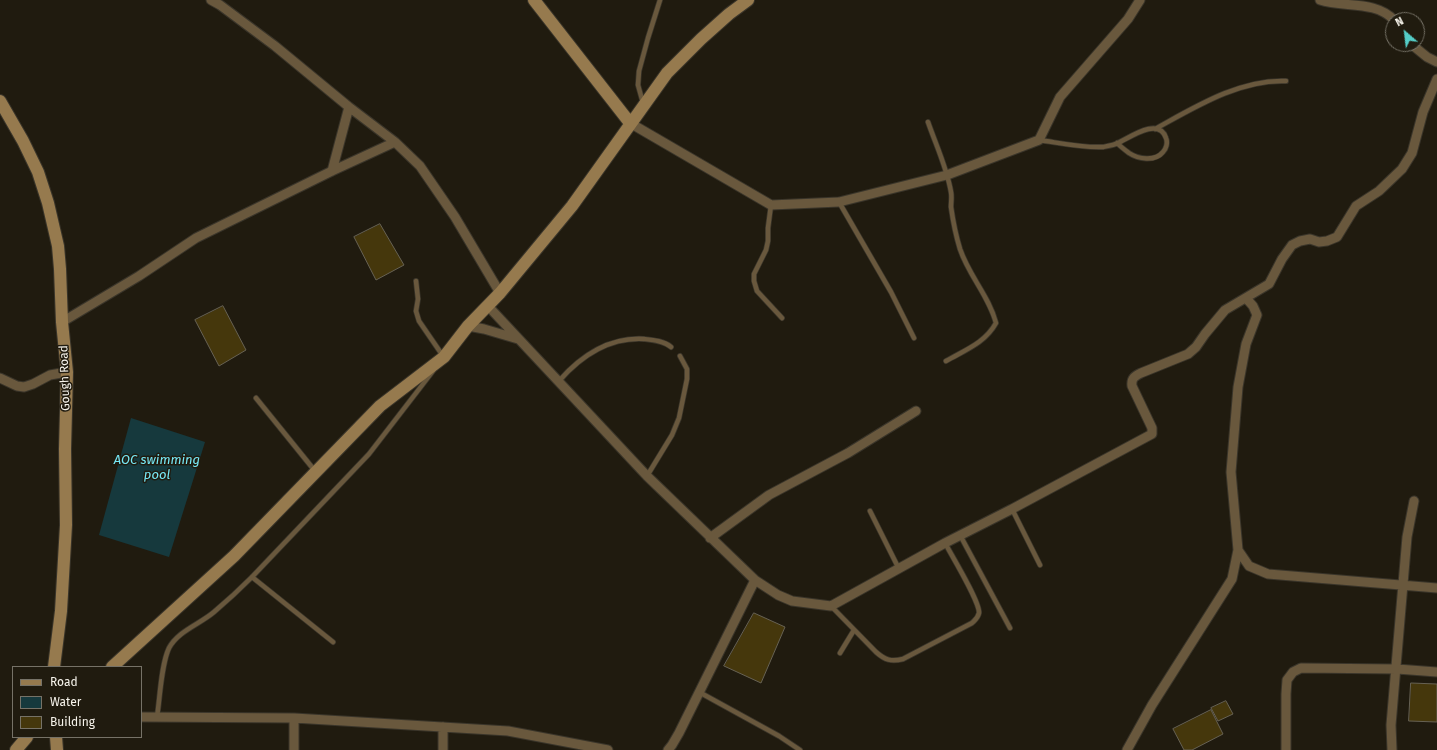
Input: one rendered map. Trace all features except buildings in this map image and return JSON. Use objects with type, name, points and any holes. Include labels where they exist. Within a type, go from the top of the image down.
[{"type":"street","points":[[211,0],[275,46],[395,142],[420,166],[456,217],[500,292]]},
{"type":"street","points":[[534,0],[630,123],[771,205],[839,202],[947,175],[1039,140],[1060,97],[1128,19],[1140,0]]},
{"type":"street","points":[[113,666],[234,556],[380,406],[444,357],[468,326],[488,306],[572,206],[667,73],[736,4],[748,0]]},
{"type":"street","points":[[1320,0],[1332,3],[1373,7],[1385,13]]},
{"type":"street","points":[[1421,52],[1437,62]]},
{"type":"street","points":[[488,306],[647,476],[755,580],[778,595],[792,601],[831,606],[945,543],[1152,434],[1152,428],[1132,386],[1134,377],[1188,354],[1196,347],[1204,334],[1225,310],[1269,284],[1282,259],[1292,245],[1300,241],[1310,239],[1323,242],[1337,237],[1356,206],[1379,191],[1402,168],[1412,153],[1423,112],[1437,80]]},
{"type":"street","name":"Gough Road","points":[[0,101],[34,161],[48,204],[58,246],[62,322],[67,372],[64,554],[61,610],[54,666]]},
{"type":"street","points":[[332,171],[349,106]]},
{"type":"street","points":[[62,322],[139,276],[196,238],[332,171],[395,142]]},
{"type":"street","points":[[1127,750],[1152,705],[1232,579],[1238,550],[1231,472],[1232,446],[1238,387],[1244,351],[1257,315],[1253,306],[1246,298]]},
{"type":"street","points":[[468,326],[484,329],[520,340]]},
{"type":"street","points":[[0,378],[17,386],[24,387],[50,375],[67,372]]},
{"type":"street","points":[[710,538],[769,495],[848,453],[916,411]]},
{"type":"street","points":[[1392,750],[1392,725],[1407,537],[1414,501]]},
{"type":"street","points":[[1238,550],[1249,566],[1268,574],[1437,588]]},
{"type":"street","points":[[668,750],[679,733],[755,580]]},
{"type":"street","points":[[1286,750],[1286,694],[1288,680],[1293,672],[1300,668],[1397,669],[1437,672]]},
{"type":"street","points":[[142,717],[294,718],[508,730],[593,749],[608,750]]},
{"type":"street","points":[[294,718],[294,750]]},
{"type":"street","points":[[443,750],[444,727]]},
{"type":"street","points":[[16,750],[26,738]]},
{"type":"street","points":[[56,738],[57,750]]},
{"type":"lane","points":[[644,105],[638,85],[640,71],[648,38],[660,0]]},
{"type":"lane","points":[[1156,129],[1199,106],[1242,88],[1260,82],[1286,81]]},
{"type":"lane","points":[[928,122],[947,175],[951,193],[951,207],[961,250],[968,269],[994,315],[996,323],[990,333],[980,342],[946,361]]},
{"type":"lane","points":[[1039,140],[1077,146],[1104,147],[1117,143],[1145,129],[1156,129],[1162,132],[1166,138],[1166,148],[1161,154],[1154,158],[1144,158],[1130,154],[1117,143]]},
{"type":"lane","points":[[839,202],[891,292],[914,338]]},
{"type":"lane","points":[[771,205],[766,250],[754,274],[754,281],[757,291],[782,318]]},
{"type":"lane","points":[[157,717],[165,660],[169,648],[175,639],[213,613],[252,577],[369,454],[444,357],[419,321],[416,311],[418,299],[416,282]]},
{"type":"lane","points":[[559,381],[589,354],[615,342],[637,339],[650,340],[664,343],[670,347]]},
{"type":"lane","points":[[647,476],[672,435],[679,418],[687,379],[687,369],[680,356]]},
{"type":"lane","points":[[256,398],[315,473]]},
{"type":"lane","points":[[1012,509],[1040,565]]},
{"type":"lane","points":[[870,511],[899,569]]},
{"type":"lane","points":[[960,535],[1010,628]]},
{"type":"lane","points":[[831,606],[883,658],[896,661],[903,659],[972,623],[978,617],[979,613],[976,600],[945,543]]},
{"type":"lane","points":[[252,577],[333,642]]},
{"type":"lane","points":[[840,653],[854,630]]},
{"type":"lane","points":[[699,692],[779,736],[800,750]]},
{"type":"water","name":"AOC swimming pool","points":[[131,418],[205,442],[169,557],[99,535]]}]
